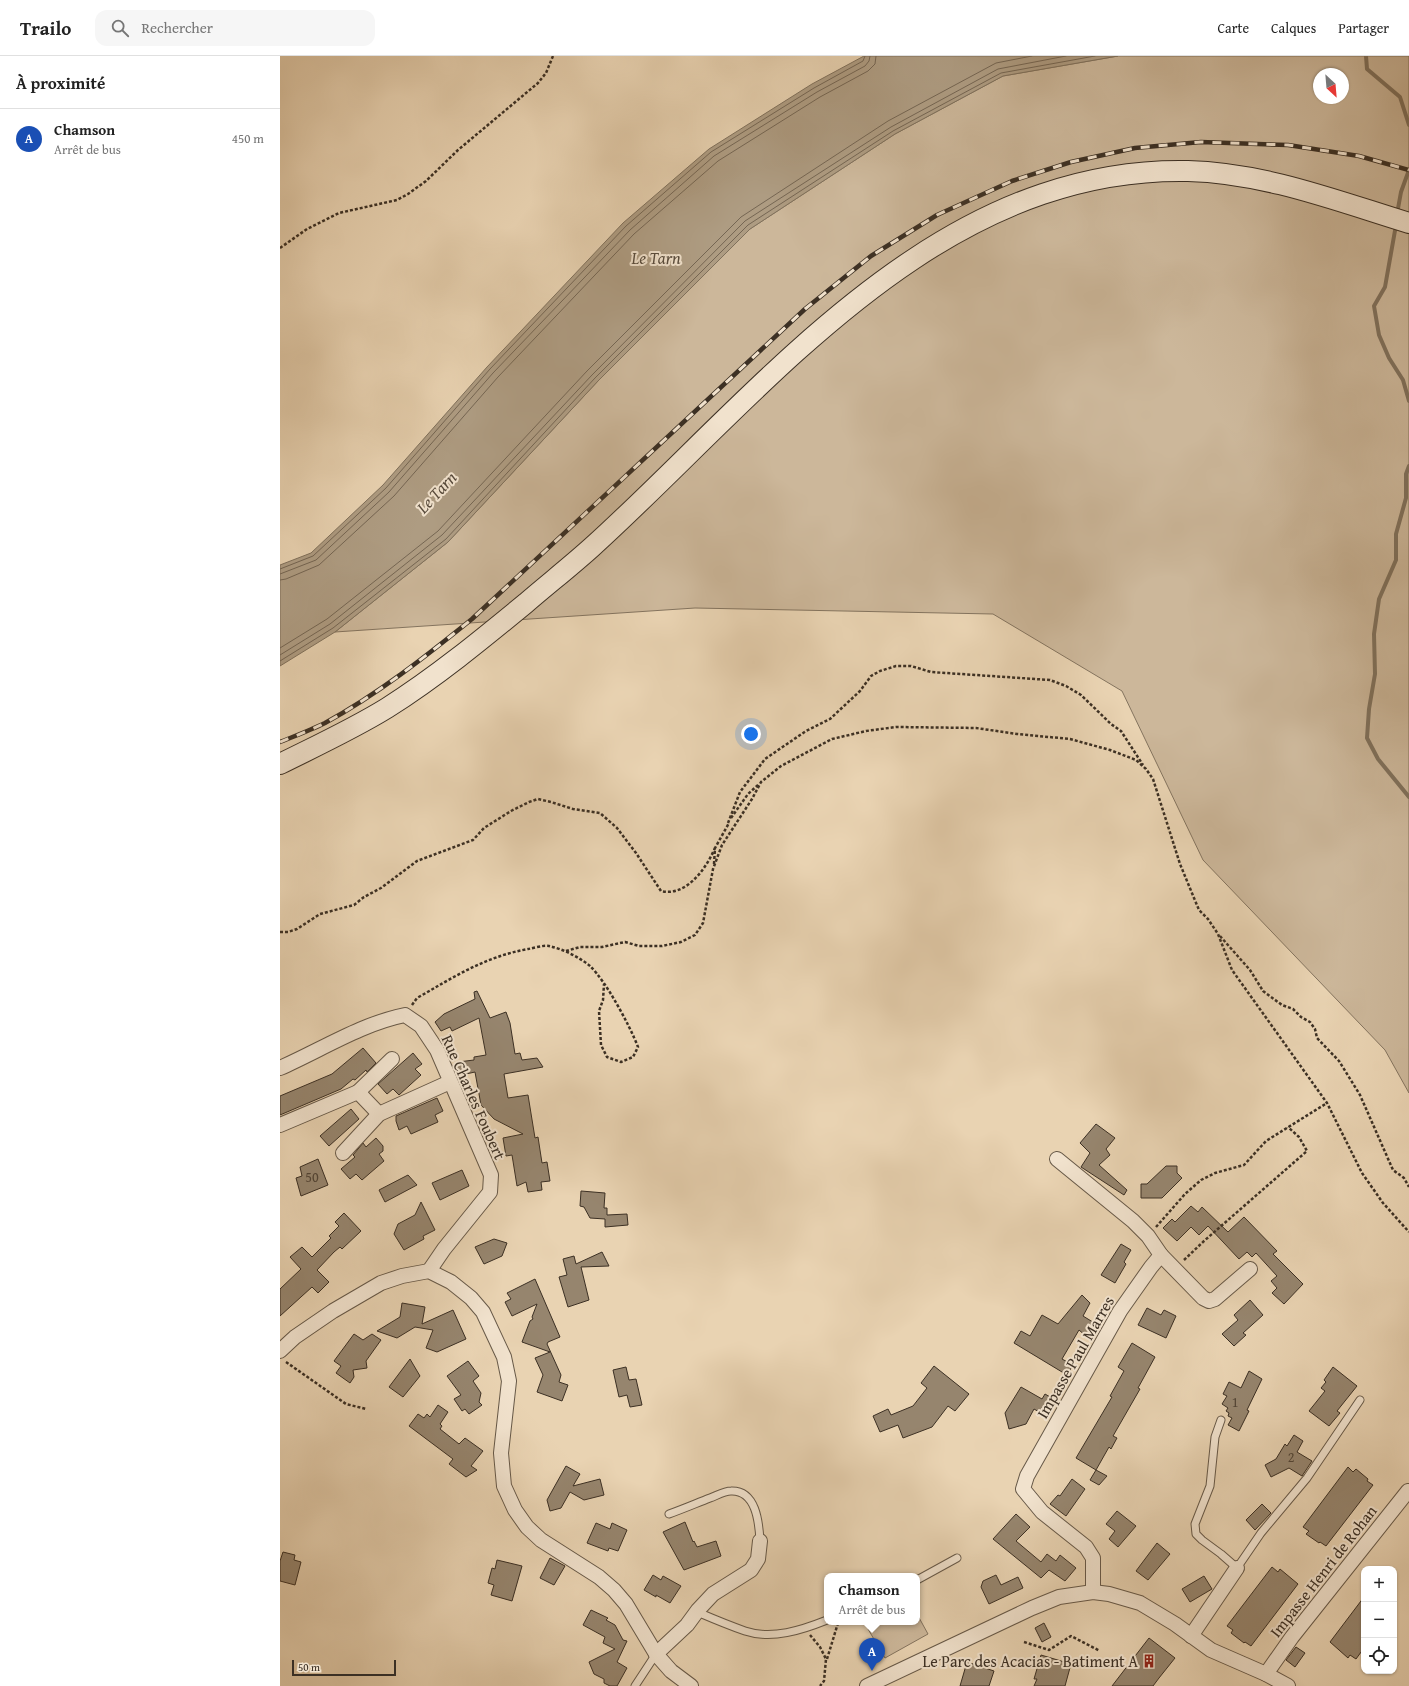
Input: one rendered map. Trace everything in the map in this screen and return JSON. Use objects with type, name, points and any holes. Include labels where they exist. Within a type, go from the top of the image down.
[{"type":"main road","points":[[280,764],[329,740],[386,708],[448,666],[592,547],[809,340],[869,291],[914,257],[961,230],[1004,210],[1050,192],[1100,179],[1140,173],[1188,171],[1251,178],[1309,190],[1353,206],[1409,223]]},
{"type":"street","points":[[280,1068],[361,1030],[390,1018],[405,1015]]},
{"type":"street","name":"Rue Charles Foubert","points":[[405,1015],[421,1026],[437,1050],[491,1176],[490,1192],[444,1249],[429,1271]]},
{"type":"street","points":[[280,1126],[358,1092],[392,1059]]},
{"type":"street","points":[[343,1153],[379,1114],[450,1082]]},
{"type":"street","points":[[358,1092],[379,1114]]},
{"type":"street","points":[[1057,1159],[1133,1221],[1148,1236],[1161,1255],[1174,1270],[1203,1298],[1209,1301],[1215,1299],[1250,1270]]},
{"type":"street","name":"Impasse Paul Marres","points":[[1093,1592],[1093,1558],[1086,1547],[1042,1512],[1023,1489],[1027,1476],[1120,1311],[1161,1255]]},
{"type":"street","points":[[280,1351],[295,1337],[333,1311],[381,1283],[402,1276],[429,1271],[451,1282],[471,1298],[483,1312],[504,1357],[509,1381],[501,1453],[503,1479],[504,1486],[516,1510],[527,1527],[541,1540],[599,1577],[614,1590],[626,1604],[656,1654],[671,1671],[691,1686]]},
{"type":"street","name":"Impasse Henri de Rohan","points":[[1266,1674],[1292,1637],[1408,1491]]},
{"type":"street","points":[[656,1654],[687,1626],[698,1610],[713,1594],[751,1570],[758,1559],[760,1541]]},
{"type":"street","points":[[1191,1636],[1237,1568]]},
{"type":"street","points":[[867,1686],[1032,1608],[1059,1597],[1093,1592],[1109,1594],[1140,1603],[1175,1624],[1211,1650],[1266,1674],[1281,1684]]},
{"type":"lane","points":[[1221,1420],[1215,1437],[1210,1486],[1195,1524],[1196,1534],[1222,1554],[1237,1568],[1261,1533],[1307,1478],[1360,1400]]},
{"type":"lane","points":[[670,1514],[729,1491],[740,1492],[747,1497],[755,1508],[759,1525],[760,1541]]},
{"type":"lane","points":[[920,1578],[957,1558]]},
{"type":"lane","points":[[698,1610],[702,1614],[747,1632],[771,1634],[804,1629],[824,1621]]},
{"type":"lane","points":[[635,1686],[656,1654]]},
{"type":"path","points":[[280,248],[307,229],[339,213],[397,200],[426,181],[458,150],[538,83],[546,73],[553,56]]},
{"type":"path","points":[[280,932],[288,932],[297,929],[320,914],[354,905],[364,897],[381,888],[417,860],[473,840],[484,828],[511,811],[538,799],[574,809],[600,813],[617,828],[636,853],[661,891],[669,893],[679,891],[693,880],[709,862],[728,823],[740,792],[764,759],[806,731],[830,719],[860,691],[872,676],[880,670],[896,666],[911,666],[931,672],[1050,680],[1066,686],[1081,695],[1111,724],[1121,731],[1153,779],[1180,864],[1199,910],[1250,970],[1263,991],[1282,1005],[1294,1010],[1301,1017],[1310,1022],[1315,1029],[1317,1038],[1339,1061],[1360,1095],[1393,1170],[1404,1178],[1409,1187]]},
{"type":"path","points":[[728,823],[748,794],[781,766],[832,739],[866,731],[896,727],[976,728],[1070,739],[1110,750],[1136,760],[1146,769]]},
{"type":"path","points":[[713,869],[722,845],[752,799],[761,782]]},
{"type":"path","points":[[566,951],[580,947],[602,947],[625,942],[639,946],[662,946],[681,942],[695,935],[703,923],[713,869],[715,848]]},
{"type":"path","points":[[1218,934],[1232,970],[1327,1103],[1362,1173],[1383,1203],[1409,1232]]},
{"type":"path","points":[[405,1015],[417,998],[485,960],[547,946],[566,951],[590,966],[604,984],[631,1030],[638,1047],[633,1057],[621,1062],[607,1057],[601,1045],[599,1011],[603,1000],[604,984]]},
{"type":"path","points":[[1148,1236],[1185,1194],[1200,1180],[1215,1173],[1244,1165],[1266,1141],[1327,1103]]},
{"type":"path","points":[[1174,1270],[1204,1241],[1307,1151],[1299,1137],[1288,1127]]},
{"type":"path","points":[[1404,1225],[1409,1227]]},
{"type":"path","points":[[280,1358],[346,1404],[366,1409]]},
{"type":"path","points":[[820,1686],[824,1681],[826,1659],[837,1625]]},
{"type":"path","points":[[804,1629],[820,1647],[826,1659]]},
{"type":"path","points":[[1024,1642],[1049,1650],[1071,1636],[1100,1651]]},
{"type":"shaded area","points":[[1118,56],[1409,56],[1409,1093],[1385,1050],[1203,860],[1122,691],[993,614],[695,608],[335,632],[448,542],[598,381],[750,229],[895,134],[1003,76]]},
{"type":"shaded area","points":[[920,1619],[928,1634],[885,1658],[868,1629],[875,1625],[920,1625]]},
{"type":"water","name":"Le Tarn","points":[[864,56],[1118,56],[1003,76],[895,134],[750,229],[598,381],[448,542],[335,632],[280,666],[280,565],[311,553],[383,485],[487,367],[623,223],[709,149],[812,84]]},
{"type":"building","points":[[477,991],[490,1018],[506,1012],[510,1023],[515,1054],[520,1053],[522,1060],[537,1058],[543,1067],[504,1074],[508,1098],[528,1095],[535,1138],[538,1137],[542,1163],[547,1162],[550,1181],[541,1182],[542,1190],[528,1192],[526,1182],[517,1186],[512,1155],[506,1156],[503,1138],[523,1134],[494,1119],[481,1105],[475,1072],[457,1076],[453,1065],[458,1062],[474,1060],[474,1057],[486,1055],[479,1018],[452,1031],[450,1027],[441,1031],[435,1022],[444,1014],[475,999],[474,992]]},
{"type":"building","points":[[363,1048],[376,1063],[367,1072],[366,1070],[355,1080],[353,1079],[341,1089],[280,1115],[280,1096],[332,1074]]},
{"type":"building","points":[[413,1053],[422,1064],[415,1069],[421,1075],[399,1095],[393,1089],[387,1094],[378,1084]]},
{"type":"building","points":[[437,1098],[443,1111],[435,1115],[438,1122],[411,1134],[407,1126],[399,1130],[396,1116]]},
{"type":"building","points":[[351,1109],[359,1119],[329,1146],[320,1136]]},
{"type":"building","points":[[1096,1124],[1115,1138],[1106,1149],[1110,1155],[1099,1165],[1127,1190],[1124,1195],[1081,1167],[1090,1153],[1080,1143]]},
{"type":"building","points":[[376,1138],[383,1146],[383,1151],[379,1154],[384,1161],[362,1180],[356,1174],[350,1179],[341,1169],[355,1157],[353,1155],[363,1143],[366,1147]]},
{"type":"building","points":[[318,1159],[328,1185],[301,1196],[296,1178],[302,1176],[300,1167]]},
{"type":"building","points":[[1166,1166],[1177,1166],[1177,1173],[1182,1178],[1162,1198],[1141,1198],[1141,1184],[1147,1184]]},
{"type":"building","points":[[462,1170],[469,1186],[440,1200],[432,1183]]},
{"type":"building","points":[[408,1175],[417,1185],[385,1202],[379,1190]]},
{"type":"building","points":[[581,1191],[605,1193],[604,1208],[607,1208],[607,1215],[627,1214],[628,1225],[605,1227],[605,1219],[590,1218],[584,1207],[580,1206]]},
{"type":"building","points":[[421,1202],[435,1230],[423,1236],[424,1239],[404,1250],[394,1234],[398,1224],[415,1215]]},
{"type":"building","points":[[1191,1206],[1198,1212],[1202,1207],[1228,1232],[1244,1217],[1277,1251],[1273,1254],[1303,1284],[1284,1304],[1272,1293],[1277,1288],[1271,1281],[1277,1276],[1256,1253],[1252,1257],[1247,1252],[1239,1259],[1208,1226],[1199,1235],[1191,1227],[1177,1241],[1163,1228],[1172,1219],[1175,1222]]},
{"type":"building","points":[[344,1213],[361,1231],[342,1249],[340,1247],[334,1252],[317,1270],[329,1282],[318,1293],[312,1287],[280,1316],[280,1289],[301,1269],[290,1257],[302,1247],[312,1257],[331,1238],[329,1236],[339,1226],[335,1222]]},
{"type":"building","points":[[494,1239],[507,1243],[502,1256],[484,1264],[475,1247]]},
{"type":"building","points":[[1121,1244],[1131,1250],[1124,1262],[1126,1264],[1115,1283],[1101,1275]]},
{"type":"building","points":[[602,1252],[609,1266],[581,1267],[589,1300],[568,1307],[559,1277],[567,1275],[563,1259],[574,1256],[576,1264]]},
{"type":"building","points":[[535,1279],[560,1337],[548,1342],[547,1344],[561,1375],[559,1382],[568,1385],[562,1401],[537,1392],[543,1375],[535,1358],[550,1352],[522,1342],[530,1321],[533,1319],[532,1317],[537,1304],[512,1316],[505,1302],[511,1299],[507,1293]]},
{"type":"building","points":[[1082,1295],[1090,1303],[1083,1316],[1096,1324],[1086,1336],[1079,1330],[1062,1359],[1073,1365],[1067,1375],[1014,1343],[1021,1331],[1030,1336],[1042,1315],[1058,1324]]},
{"type":"building","points":[[1250,1300],[1263,1315],[1243,1333],[1246,1335],[1234,1346],[1222,1334],[1238,1320],[1234,1315]]},
{"type":"building","points":[[402,1303],[425,1307],[422,1324],[453,1310],[466,1339],[437,1352],[426,1348],[433,1330],[415,1327],[397,1338],[377,1331],[400,1317]]},
{"type":"building","points":[[1147,1308],[1161,1315],[1164,1310],[1176,1316],[1166,1338],[1138,1325]]},
{"type":"building","points":[[354,1334],[363,1340],[372,1334],[381,1340],[366,1361],[367,1368],[353,1370],[354,1377],[350,1383],[336,1373],[341,1366],[334,1361]]},
{"type":"building","points":[[1132,1343],[1155,1357],[1138,1388],[1140,1389],[1113,1436],[1117,1438],[1111,1449],[1109,1447],[1096,1470],[1076,1458],[1112,1397],[1110,1396],[1124,1371],[1118,1367]]},
{"type":"building","points":[[410,1359],[420,1376],[403,1397],[389,1387]]},
{"type":"building","points":[[468,1361],[479,1376],[473,1381],[481,1393],[479,1402],[482,1405],[469,1414],[465,1409],[462,1411],[454,1399],[461,1395],[447,1376]]},
{"type":"building","points":[[934,1366],[969,1394],[955,1411],[948,1406],[932,1427],[903,1438],[898,1425],[880,1432],[873,1416],[888,1409],[891,1415],[913,1406],[927,1388],[921,1383]]},
{"type":"building","points":[[626,1367],[629,1380],[636,1379],[642,1405],[630,1407],[627,1395],[619,1397],[613,1370]]},
{"type":"building","points":[[1333,1367],[1357,1386],[1337,1411],[1340,1413],[1329,1426],[1309,1411],[1325,1391],[1321,1388],[1326,1382],[1324,1380]]},
{"type":"building","points":[[1249,1371],[1262,1379],[1239,1431],[1228,1425],[1232,1418],[1228,1416],[1229,1413],[1226,1411],[1228,1408],[1222,1404],[1227,1396],[1223,1394],[1229,1382],[1241,1388]]},
{"type":"building","points":[[1021,1387],[1042,1399],[1045,1394],[1057,1401],[1048,1417],[1034,1409],[1026,1424],[1009,1429],[1005,1413]]},
{"type":"building","points":[[438,1405],[448,1412],[440,1424],[442,1426],[440,1429],[459,1444],[465,1438],[483,1451],[471,1466],[477,1470],[466,1477],[449,1464],[453,1459],[409,1426],[418,1414],[424,1418],[427,1414],[430,1417]]},
{"type":"building","points":[[1294,1435],[1303,1441],[1297,1452],[1312,1461],[1302,1476],[1289,1468],[1271,1477],[1265,1465],[1276,1459],[1285,1444],[1287,1446]]},
{"type":"building","points":[[566,1466],[580,1474],[573,1486],[600,1479],[604,1495],[584,1500],[570,1492],[561,1508],[550,1511],[547,1500]]},
{"type":"building","points":[[1348,1467],[1353,1472],[1356,1469],[1373,1485],[1326,1546],[1306,1534],[1309,1531],[1303,1527]]},
{"type":"building","points":[[1096,1470],[1107,1476],[1099,1485],[1090,1480]]},
{"type":"building","points":[[1072,1479],[1085,1489],[1066,1516],[1050,1504],[1058,1495],[1060,1496]]},
{"type":"building","points":[[1262,1504],[1271,1513],[1255,1530],[1246,1520]]},
{"type":"building","points":[[1117,1511],[1136,1526],[1118,1547],[1109,1539],[1115,1531],[1106,1524]]},
{"type":"building","points":[[1016,1514],[1030,1527],[1016,1541],[1041,1562],[1047,1554],[1056,1561],[1060,1555],[1076,1568],[1065,1581],[1049,1570],[1041,1578],[993,1539]]},
{"type":"building","points":[[685,1522],[693,1542],[694,1541],[697,1547],[716,1541],[721,1556],[684,1570],[663,1532]]},
{"type":"building","points":[[596,1523],[610,1529],[612,1523],[627,1530],[618,1551],[609,1548],[608,1551],[587,1543]]},
{"type":"building","points":[[1157,1543],[1170,1554],[1148,1580],[1136,1571]]},
{"type":"building","points":[[283,1552],[295,1555],[294,1560],[301,1562],[295,1585],[280,1581],[280,1561]]},
{"type":"building","points":[[550,1558],[565,1566],[554,1585],[540,1578]]},
{"type":"building","points":[[497,1560],[522,1566],[512,1601],[491,1595],[494,1585],[488,1583],[492,1568],[495,1569]]},
{"type":"building","points":[[1272,1567],[1278,1572],[1280,1569],[1298,1584],[1251,1646],[1245,1642],[1244,1643],[1231,1633],[1233,1630],[1227,1626]]},
{"type":"building","points":[[653,1575],[661,1580],[663,1576],[681,1586],[670,1603],[644,1590]]},
{"type":"building","points":[[996,1575],[1001,1585],[1018,1577],[1023,1588],[989,1604],[981,1587],[983,1581]]},
{"type":"building","points":[[1204,1576],[1212,1589],[1190,1602],[1182,1589]]},
{"type":"building","points":[[1361,1601],[1361,1652],[1356,1659],[1350,1655],[1348,1658],[1330,1642]]},
{"type":"building","points":[[591,1610],[608,1618],[606,1620],[615,1625],[623,1640],[627,1641],[617,1662],[627,1668],[617,1686],[610,1686],[604,1683],[604,1679],[594,1674],[589,1662],[615,1649],[603,1643],[605,1637],[583,1625]]},
{"type":"building","points":[[1044,1623],[1051,1637],[1042,1642],[1035,1628]]},
{"type":"building","name":"Le Parc des Acacias - Batiment A","points":[[1149,1638],[1175,1658],[1153,1686],[1112,1686]]},
{"type":"building","points":[[1296,1647],[1305,1653],[1295,1667],[1286,1660]]},
{"type":"building","points":[[1041,1655],[1071,1664],[1065,1686],[1034,1686],[1037,1679],[1034,1679]]},
{"type":"building","points":[[967,1662],[994,1671],[989,1686],[960,1686]]},
{"type":"waterway","points":[[1366,56],[1367,69],[1400,97],[1409,125]]},
{"type":"waterway","points":[[1397,214],[1401,192],[1409,170]]},
{"type":"waterway","points":[[1396,225],[1385,287],[1374,306],[1379,335],[1389,358],[1403,380],[1409,401]]},
{"type":"waterway","points":[[1409,466],[1406,474],[1406,498],[1396,534],[1396,560],[1379,599],[1374,634],[1375,674],[1369,709],[1367,738],[1378,759],[1409,797]]},
{"type":"railway","points":[[280,742],[309,731],[364,700],[419,661],[472,619],[805,309],[871,256],[937,215],[1012,181],[1071,162],[1135,148],[1201,142],[1288,145],[1359,156],[1409,170]]},
{"type":"place","name":"Le Parc des Acacias - Batiment A","points":[[1149,1661]]},
{"type":"place","name":"Chamson","points":[[872,1671]]}]
